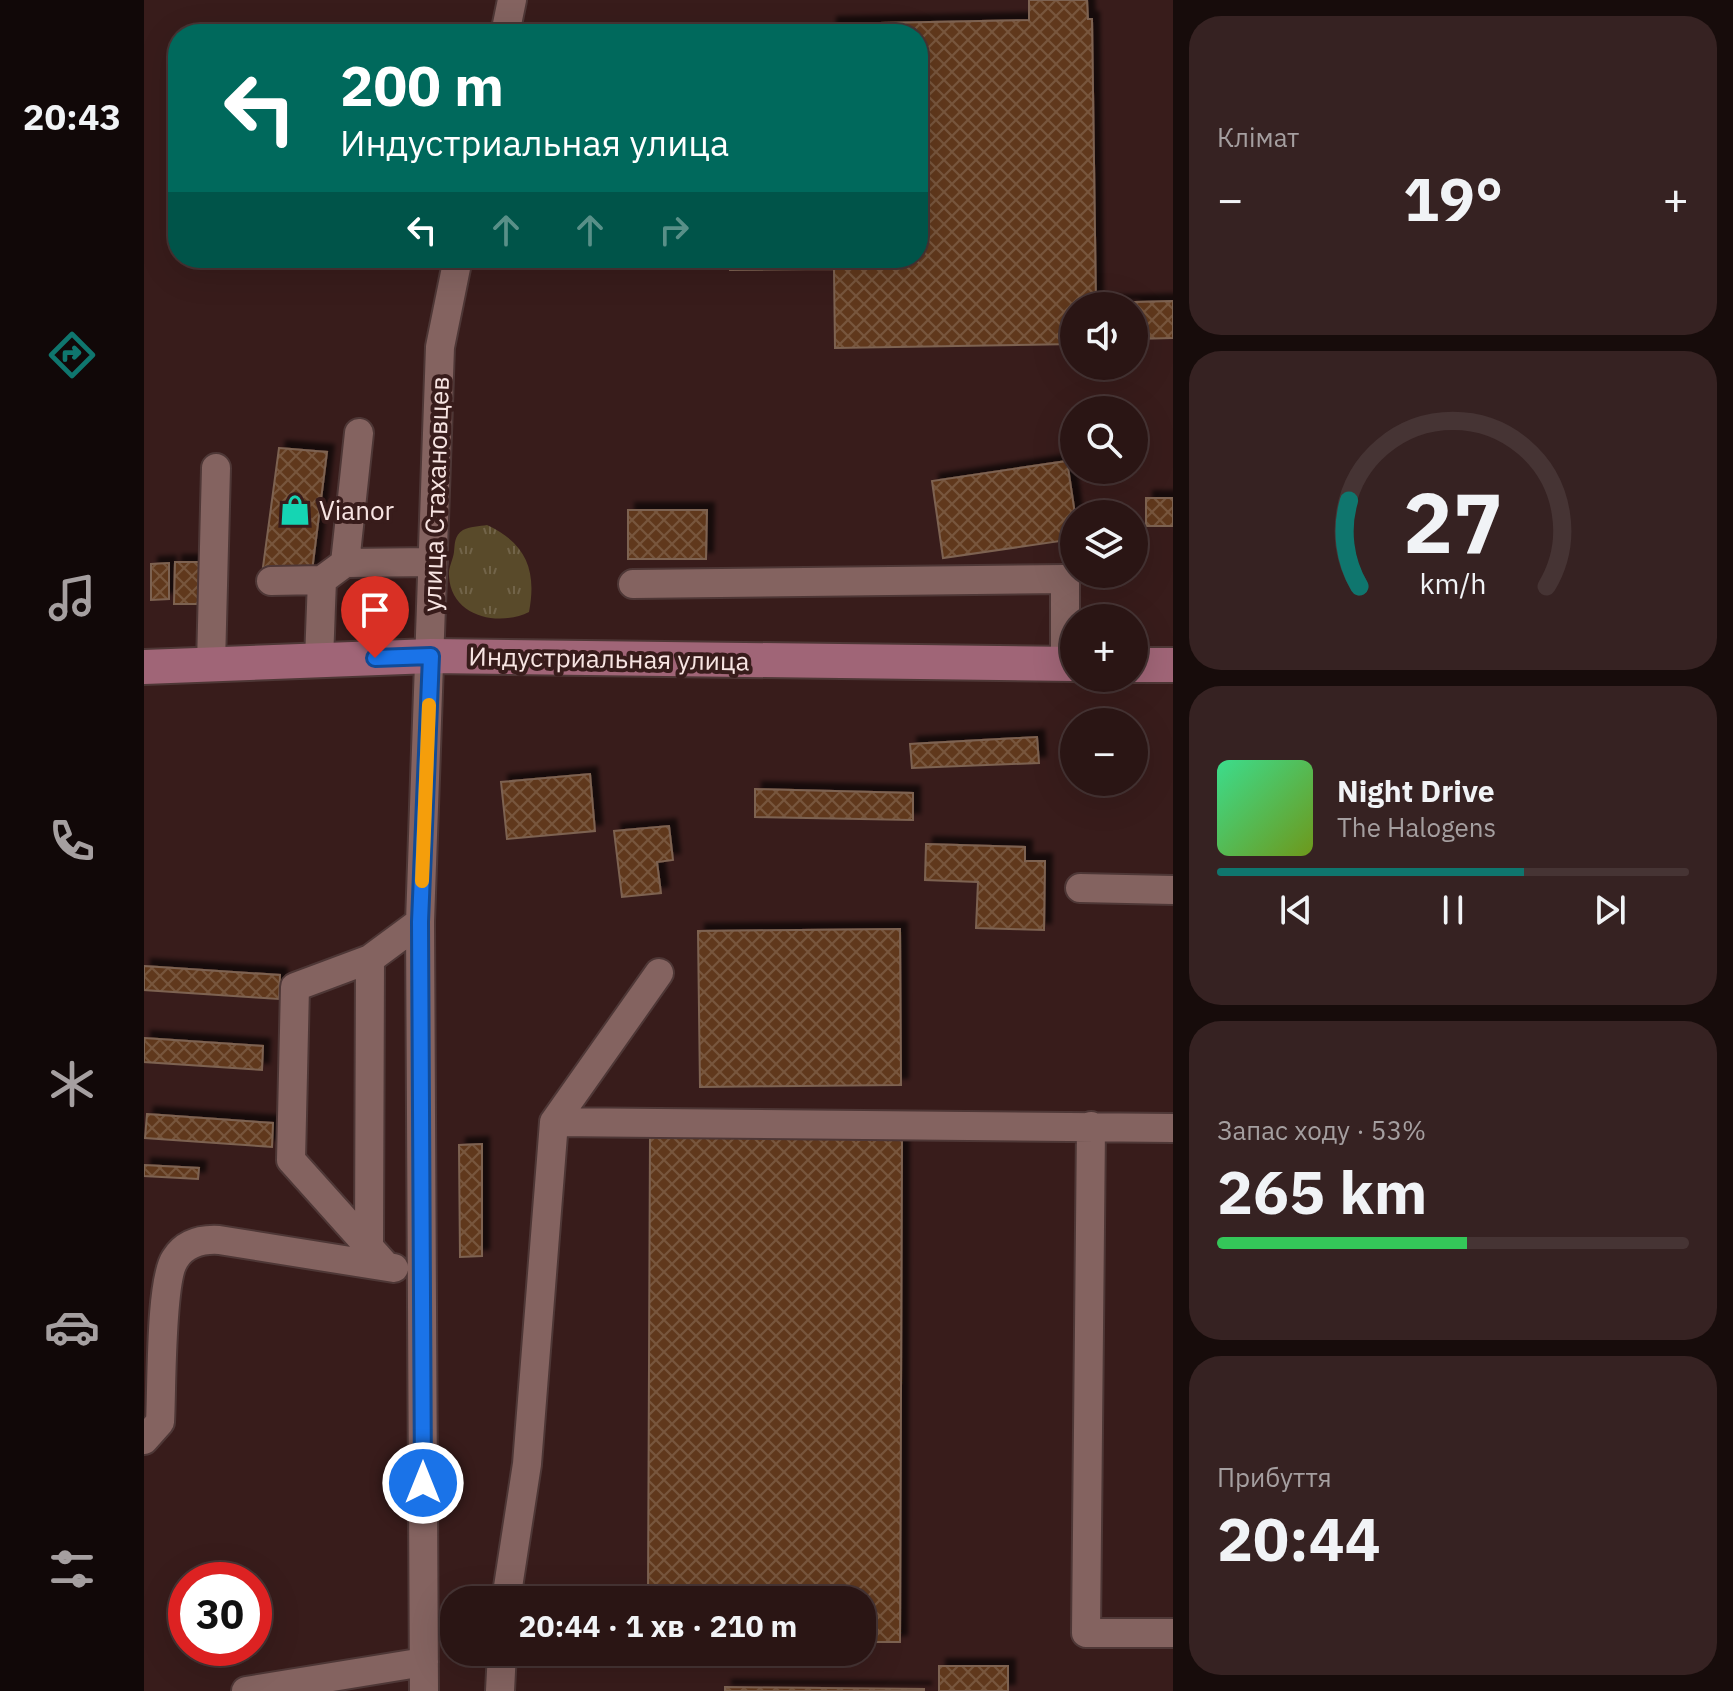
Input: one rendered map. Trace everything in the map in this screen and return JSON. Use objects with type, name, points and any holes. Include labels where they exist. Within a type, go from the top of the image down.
[{"type":"main road","name":"Индустриальная улица","points":[[144,667],[431,656],[1060,664]]},
{"type":"main road","points":[[1148,665],[1173,665]]},
{"type":"street","points":[[507,24],[512,0]]},
{"type":"street","name":"улица Стахановцев","points":[[424,1691],[420,922],[440,347],[456,268]]},
{"type":"street","points":[[345,563],[359,433]]},
{"type":"street","points":[[211,664],[216,468]]},
{"type":"street","points":[[271,581],[322,580],[345,563],[433,562]]},
{"type":"street","points":[[633,584],[1065,579],[1066,604]]},
{"type":"street","points":[[319,660],[322,580]]},
{"type":"street","points":[[1080,888],[1173,890]]},
{"type":"street","points":[[378,1256],[291,1160],[295,987],[370,959],[420,922]]},
{"type":"street","points":[[370,959],[378,1256]]},
{"type":"street","points":[[508,1586],[527,1464],[554,1122],[659,973]]},
{"type":"street","points":[[554,1122],[1173,1128]]},
{"type":"street","points":[[1091,1126],[1086,1633],[1173,1633]]},
{"type":"street","points":[[144,1440],[160,1422],[168,1274],[181,1250],[205,1239],[219,1240],[378,1256],[423,1273]]},
{"type":"street","points":[[246,1691],[424,1662]]},
{"type":"street","points":[[500,1691],[501,1666]]},
{"type":"green space","points":[[487,525],[511,540],[526,560],[531,583],[529,612],[504,618],[478,615],[458,601],[452,590],[449,573],[456,537],[465,529]]},
{"type":"building","points":[[1029,0],[1087,0],[1088,19],[1092,19],[1096,292],[1060,292],[1060,344],[835,348],[834,269],[730,270],[928,268],[928,24],[830,24],[1029,20]]},
{"type":"building","points":[[1173,301],[1173,338],[1148,339],[1148,302]]},
{"type":"building","name":"Vianor","points":[[279,448],[327,452],[312,571],[263,567]]},
{"type":"building","points":[[1060,462],[1060,484],[1070,484],[1073,500],[1060,500],[1060,541],[943,558],[932,481]]},
{"type":"building","points":[[1173,498],[1173,526],[1148,526],[1146,500]]},
{"type":"building","points":[[628,510],[707,510],[706,559],[628,559]]},
{"type":"building","points":[[175,562],[201,562],[200,604],[174,604]]},
{"type":"building","points":[[169,563],[169,599],[151,600],[151,564]]},
{"type":"building","points":[[1037,737],[1039,763],[912,768],[910,744]]},
{"type":"building","points":[[590,774],[595,831],[507,839],[501,782]]},
{"type":"building","points":[[755,789],[913,793],[913,820],[755,817]]},
{"type":"building","points":[[669,826],[673,860],[657,862],[661,893],[622,897],[614,831]]},
{"type":"building","points":[[926,844],[1025,847],[1025,861],[1045,861],[1044,930],[976,928],[978,882],[925,880]]},
{"type":"building","points":[[900,929],[901,1085],[700,1087],[698,931]]},
{"type":"building","points":[[144,966],[280,975],[279,999],[144,990]]},
{"type":"building","points":[[144,1038],[263,1046],[262,1070],[144,1062]]},
{"type":"building","points":[[147,1114],[273,1123],[272,1147],[145,1138]]},
{"type":"building","points":[[650,1136],[902,1137],[900,1642],[876,1642],[876,1586],[648,1586]]},
{"type":"building","points":[[482,1144],[482,1256],[460,1257],[459,1145]]},
{"type":"building","points":[[144,1165],[199,1168],[198,1179],[144,1176]]},
{"type":"building","points":[[939,1666],[1008,1666],[1008,1691],[939,1691]]},
{"type":"building","points":[[725,1687],[924,1689],[924,1691],[725,1691]]},
{"type":"slow traffic","points":[[422,881],[429,705]]},
{"type":"place","name":"Vianor","points":[[295,510]]},
{"type":"route","points":[[375,658],[431,656],[420,922],[423,1483]]}]
